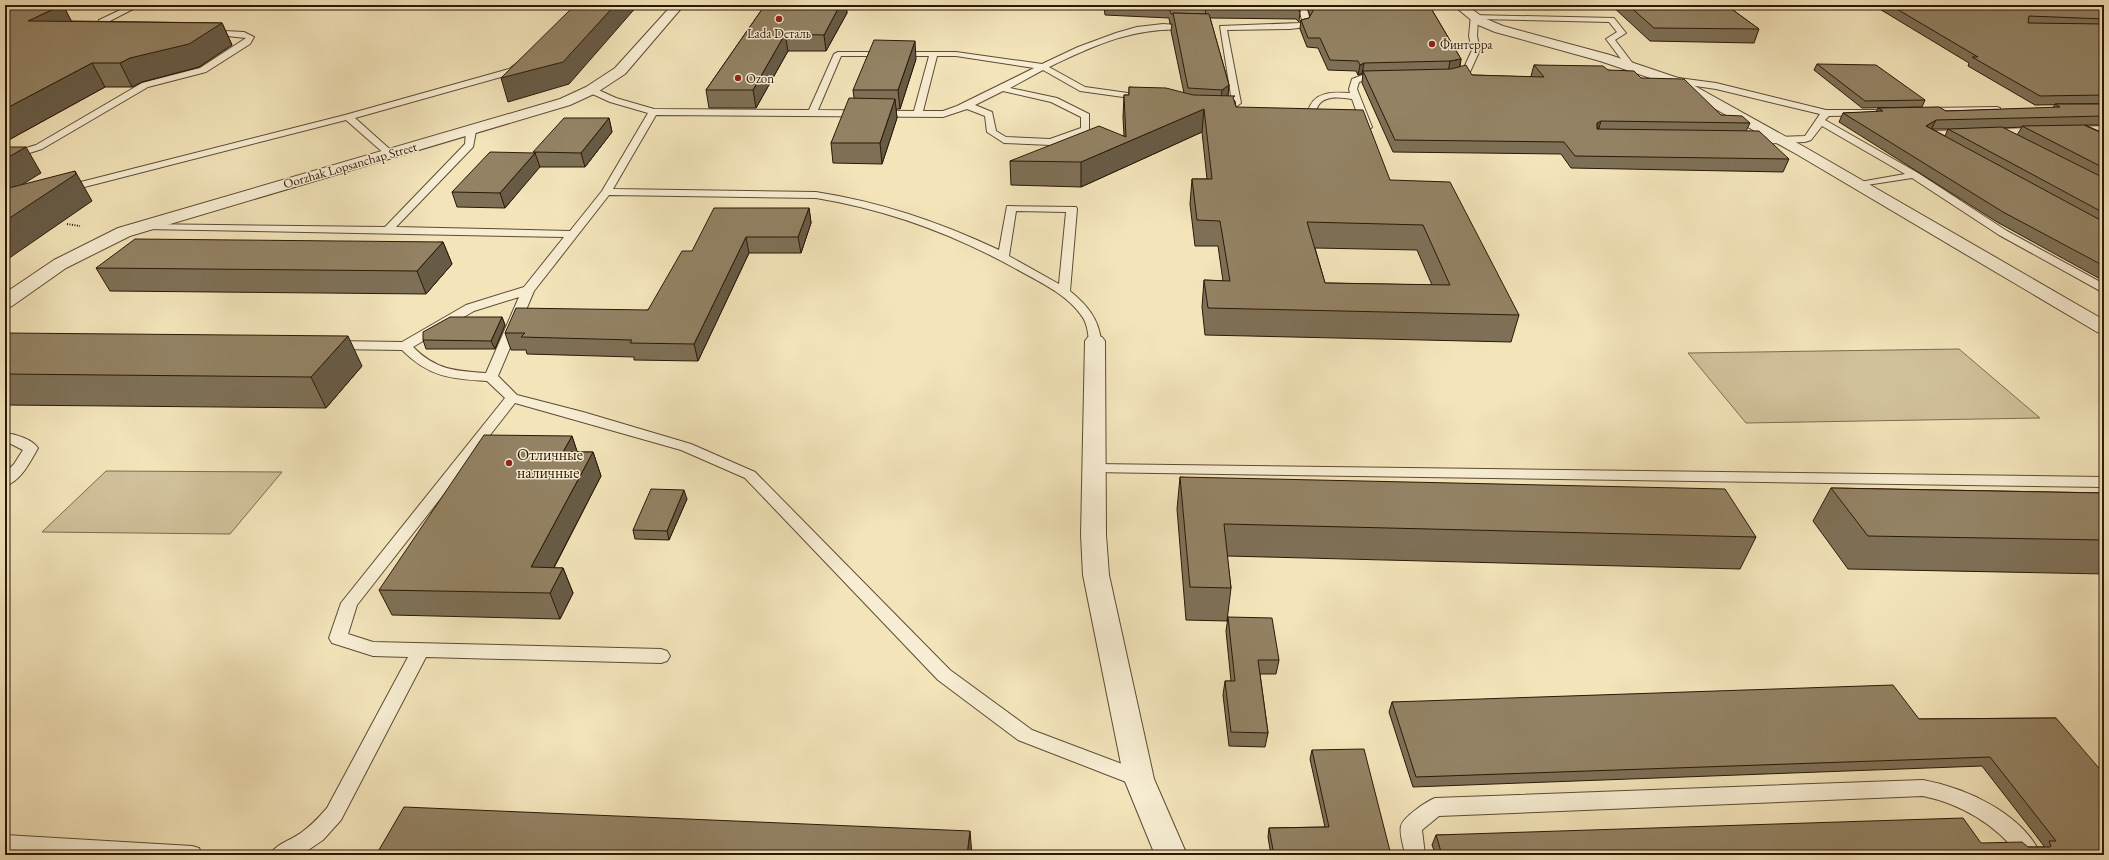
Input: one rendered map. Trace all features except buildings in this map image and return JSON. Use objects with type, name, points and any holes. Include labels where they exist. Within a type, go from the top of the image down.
[{"type":"street","name":"Oorzhak Lopsanchap Street","points":[[5,302],[60,264],[99,243],[145,226],[471,131],[558,104],[591,90],[614,75],[628,63],[678,5]]},
{"type":"street","points":[[1459,5],[1474,17],[1500,28],[1630,66],[1671,80],[1700,93],[2104,328]]},
{"type":"street","points":[[1095,341],[1095,469],[1092,549],[1096,575],[1139,779],[1171,855]]},
{"type":"lane","points":[[124,31],[102,26],[98,22],[137,5]]},
{"type":"lane","points":[[1223,114],[1237,103],[1219,28],[1290,27],[1303,25],[1306,20],[1302,5]]},
{"type":"lane","points":[[1441,76],[1466,72],[1476,50],[1474,17],[1611,20],[1622,33],[1610,39],[1630,66]]},
{"type":"lane","points":[[591,90],[613,100],[653,112],[943,114],[968,106],[1043,66],[1083,48],[1127,33],[1153,27],[1199,28]]},
{"type":"lane","points":[[5,155],[17,154],[39,147],[145,85],[159,80],[203,70],[247,42],[250,37],[244,34],[200,32]]},
{"type":"lane","points":[[813,112],[838,54],[956,54],[1043,66],[1083,89],[1151,100]]},
{"type":"lane","points":[[918,114],[934,54]]},
{"type":"lane","points":[[58,191],[348,117],[512,71],[520,66],[531,55]]},
{"type":"lane","points":[[1371,139],[1353,89],[1355,81],[1365,77],[1388,77]]},
{"type":"lane","points":[[1671,80],[1716,86],[1823,117],[2003,233],[2104,289]]},
{"type":"lane","points":[[968,106],[990,114],[992,132],[1004,140],[1051,142],[1086,130],[1086,116],[1054,100],[1000,88]]},
{"type":"lane","points":[[1054,100],[1083,89]]},
{"type":"lane","points":[[1290,116],[1308,115],[1312,112],[1313,104],[1317,99],[1326,96],[1356,96]]},
{"type":"lane","points":[[1914,112],[2009,110]]},
{"type":"lane","points":[[491,377],[528,290],[606,192],[653,112]]},
{"type":"lane","points":[[1738,141],[1802,140],[1808,138],[1823,117],[1882,112]]},
{"type":"lane","points":[[1210,114],[1238,114]]},
{"type":"lane","points":[[348,117],[390,154]]},
{"type":"lane","points":[[2066,130],[2104,129]]},
{"type":"lane","points":[[1945,146],[1928,135],[2050,130]]},
{"type":"lane","points":[[2081,130],[2098,138]]},
{"type":"lane","points":[[387,231],[470,144],[471,131]]},
{"type":"lane","points":[[1998,132],[2019,142]]},
{"type":"lane","points":[[1858,184],[1914,175]]},
{"type":"lane","points":[[606,192],[787,194],[843,198],[889,210],[932,224],[1003,257],[1064,293],[1087,314],[1093,327],[1095,341]]},
{"type":"lane","points":[[1003,257],[1011,208],[1072,210],[1064,293]]},
{"type":"lane","points":[[145,226],[572,234]]},
{"type":"lane","points":[[317,345],[405,346],[470,308],[528,290]]},
{"type":"lane","points":[[405,346],[420,361],[452,375],[491,377],[512,398],[686,446],[750,475],[944,675],[1025,735],[1139,779]]},
{"type":"lane","points":[[512,398],[349,603],[338,638],[373,649],[661,656]]},
{"type":"lane","points":[[5,437],[11,438],[31,448],[20,467],[5,481]]},
{"type":"lane","points":[[1095,469],[2104,482]]},
{"type":"lane","points":[[280,855],[300,847],[321,830],[334,814],[420,651]]},
{"type":"lane","points":[[1415,855],[1411,827],[1435,807],[1923,788],[1953,795],[1990,815],[2022,842],[2031,855]]},
{"type":"lane","points":[[5,844],[192,855]]},
{"type":"path","points":[[67,224],[80,226]]},
{"type":"shaded area","points":[[1959,349],[2040,418],[1746,423],[1688,353]]},
{"type":"shaded area","points":[[106,471],[282,472],[230,534],[42,532]]},
{"type":"place","name":"Lada Dеталь","points":[[779,19]]},
{"type":"place","name":"Финтерра","points":[[1432,44]]},
{"type":"place","name":"Ozon","points":[[738,78]]},
{"type":"place","name":"Отличные наличные","points":[[509,463]]}]
